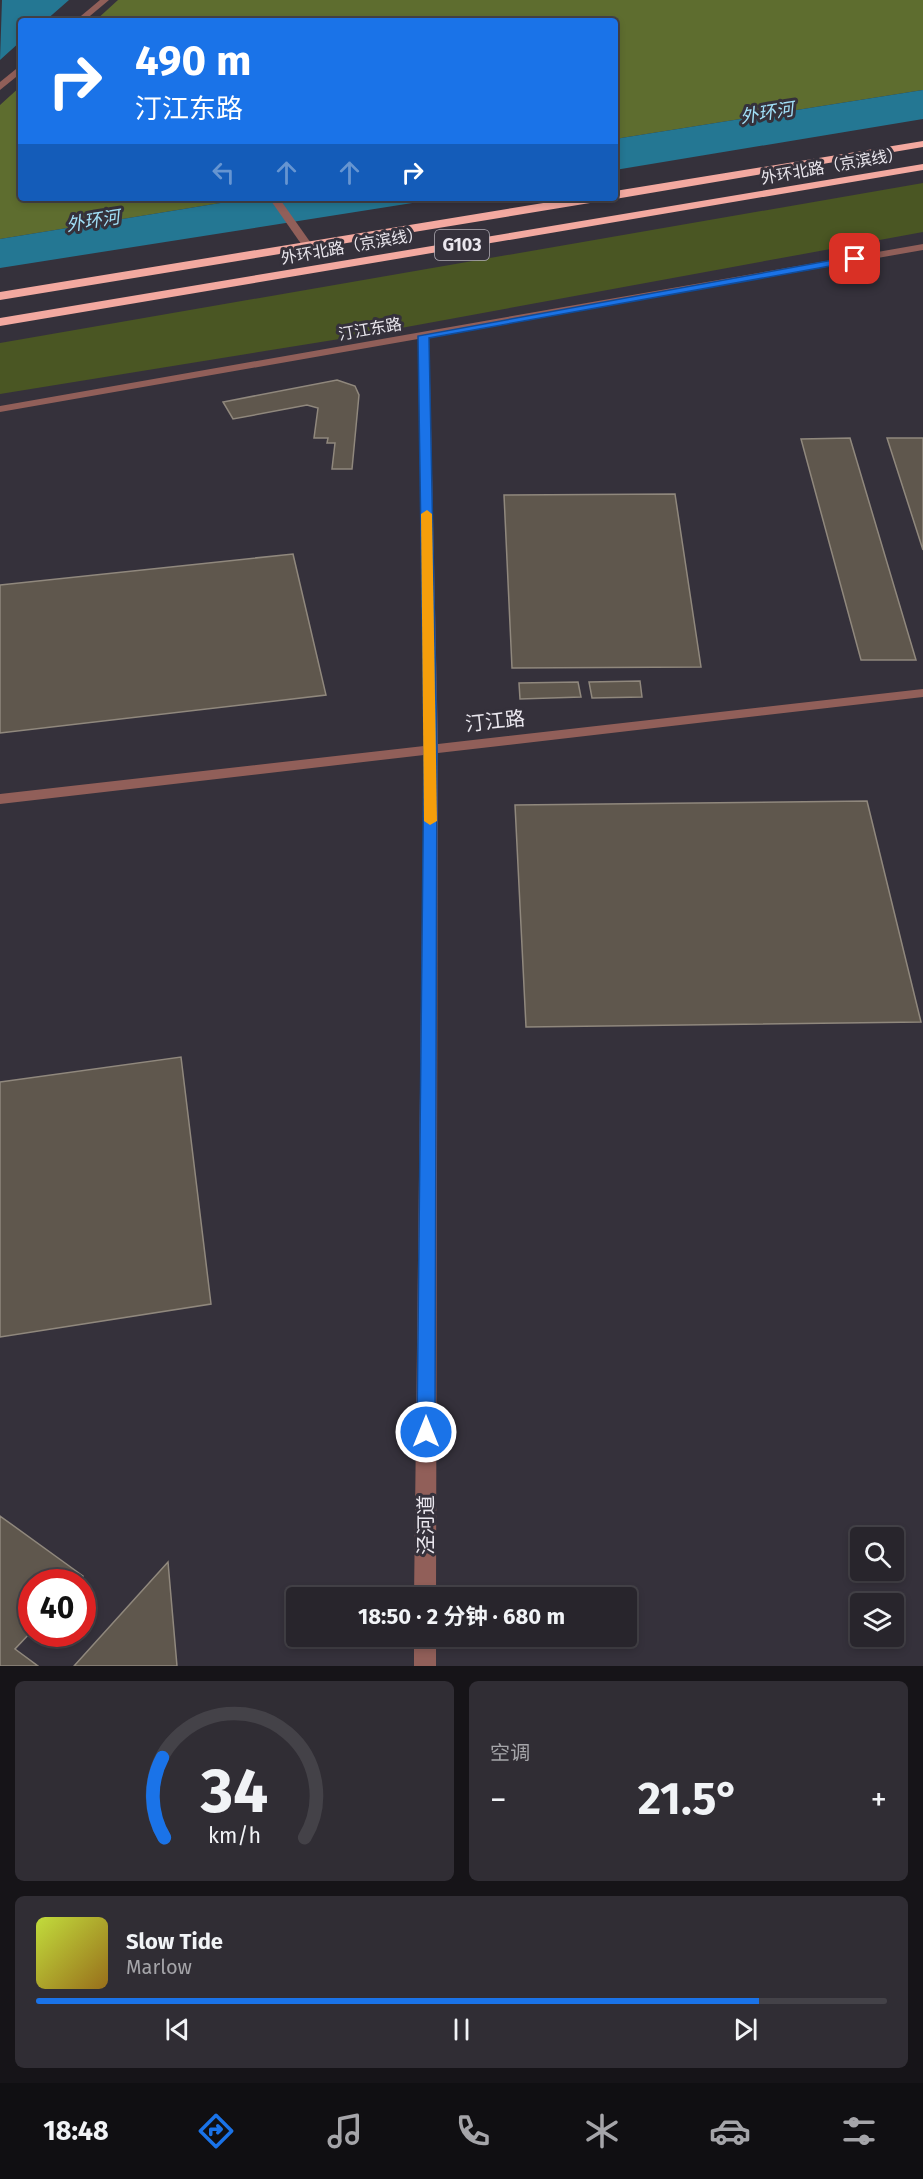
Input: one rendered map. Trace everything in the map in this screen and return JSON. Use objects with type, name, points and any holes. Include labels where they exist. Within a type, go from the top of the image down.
[{"type":"highway","name":"外环北路（京滨线）","points":[[618,195],[923,144]]},
{"type":"highway","name":"外环北路（京滨线）","points":[[0,322],[923,167]]},
{"type":"highway","name":"外环北路（京滨线）","points":[[0,296],[578,201]]},
{"type":"street","points":[[83,18],[105,0]]},
{"type":"street","points":[[0,87],[18,71]]},
{"type":"street","points":[[276,201],[308,246]]},
{"type":"street","name":"汀江东路","points":[[0,409],[923,246]]},
{"type":"street","name":"泾河道","points":[[423,336],[431,748],[425,1587]]},
{"type":"street","name":"汀江路","points":[[0,799],[923,693]]},
{"type":"street","points":[[425,1647],[425,1666]]},
{"type":"green space","points":[[118,0],[923,0],[923,90],[618,139],[618,18],[98,18]]},
{"type":"green space","points":[[18,89],[18,201],[233,201],[0,239],[0,105]]},
{"type":"green space","points":[[923,183],[923,232],[352,337],[0,394],[0,343]]},
{"type":"water","points":[[2,0],[69,0],[48,18],[18,18],[18,44],[0,60]]},
{"type":"water","points":[[923,90],[923,119],[618,170],[618,139]]},
{"type":"water","points":[[233,201],[425,201],[0,268],[0,239]]},
{"type":"building","points":[[337,380],[355,386],[359,395],[352,469],[332,469],[335,443],[327,443],[328,438],[314,438],[318,408],[307,405],[233,419],[223,402]]},
{"type":"building","points":[[850,438],[916,660],[861,660],[801,439]]},
{"type":"building","points":[[887,438],[923,438],[923,550]]},
{"type":"building","points":[[675,494],[701,667],[512,668],[504,495]]},
{"type":"building","points":[[293,554],[326,695],[0,733],[0,585]]},
{"type":"building","points":[[640,681],[642,697],[592,698],[589,682]]},
{"type":"building","points":[[578,682],[581,697],[520,699],[519,683]]},
{"type":"building","points":[[867,801],[921,1022],[526,1027],[515,805]]},
{"type":"building","points":[[181,1057],[211,1304],[0,1337],[0,1082]]},
{"type":"building","points":[[0,1516],[73,1569],[18,1569],[18,1646],[15,1649],[38,1666],[0,1666]]},
{"type":"building","points":[[168,1562],[177,1666],[74,1666],[91,1647],[96,1647],[96,1642]]},
{"type":"slow traffic","points":[[427,514],[430,821]]},
{"type":"route","points":[[426,1432],[431,748],[423,336],[855,259]]},
{"type":"water label","name":"外环河","points":[[767,113]]},
{"type":"water label","name":"外环河","points":[[93,221]]}]
